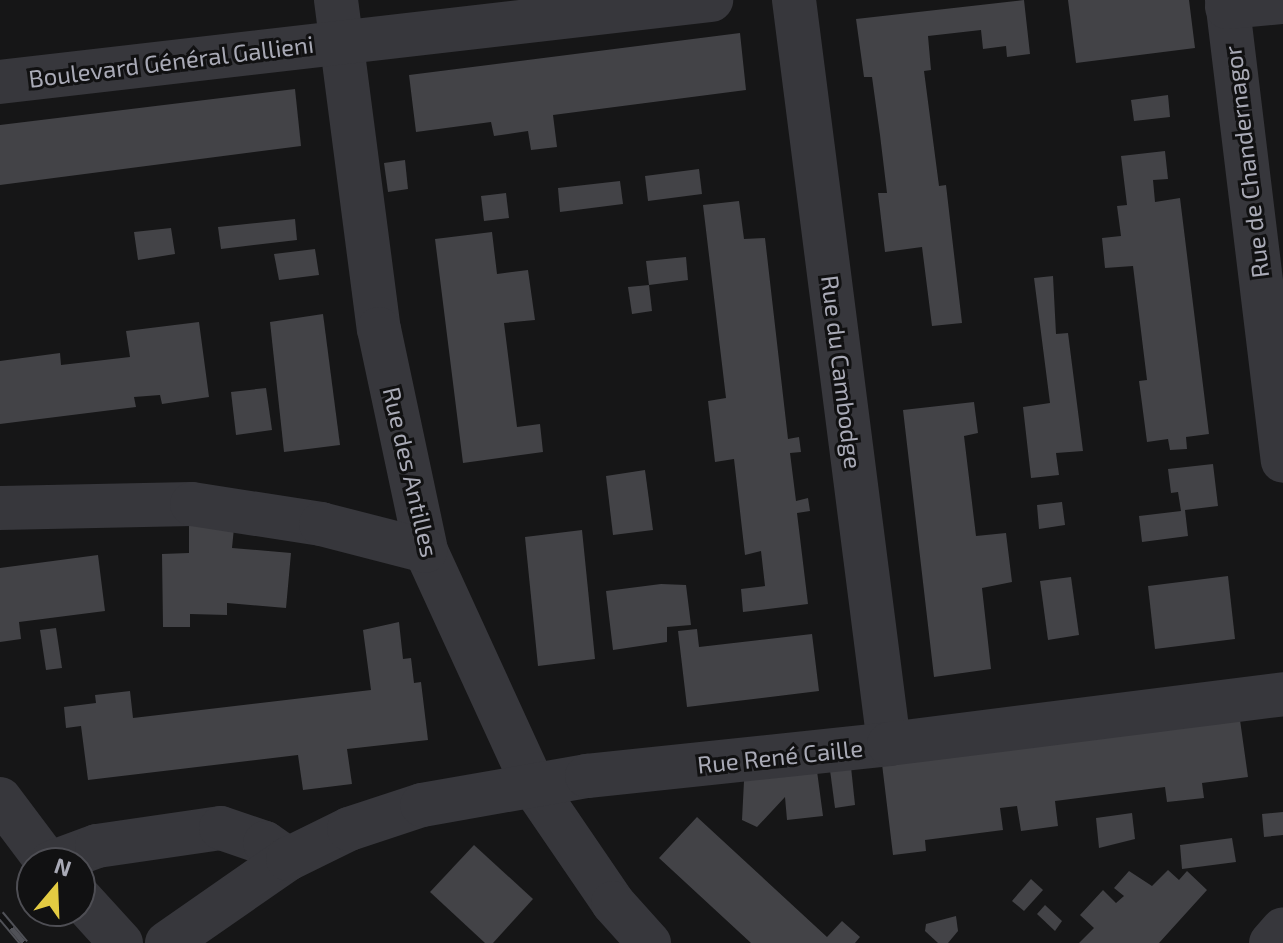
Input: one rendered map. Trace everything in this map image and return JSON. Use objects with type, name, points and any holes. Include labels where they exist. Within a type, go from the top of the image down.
[{"type":"street","name":"Boulevard Général Gallieni","points":[[0,82],[339,20],[711,0]]},
{"type":"street","name":"Rue du Cambodge","points":[[794,0],[889,744]]},
{"type":"street","points":[[1227,4],[1283,2]]},
{"type":"street","name":"Rue de Chandernagor","points":[[1227,4],[1283,461]]},
{"type":"street","name":"Rue des Antilles","points":[[339,20],[379,329],[426,551],[534,787],[613,903],[649,943]]},
{"type":"street","points":[[0,508],[192,504],[321,524],[426,551]]},
{"type":"street","name":"Rue René Caille","points":[[167,943],[288,859],[349,829],[422,805],[587,776],[889,744],[1283,694]]},
{"type":"street","points":[[0,799],[38,847]]},
{"type":"street","points":[[94,847],[221,828],[242,832],[288,859]]},
{"type":"street","points":[[96,916],[121,943]]},
{"type":"street","points":[[1271,943],[1283,929]]},
{"type":"building","points":[[1024,0],[1030,54],[1007,57],[1006,46],[983,49],[981,30],[928,36],[931,70],[924,71],[939,186],[946,185],[962,323],[932,326],[922,247],[885,252],[878,193],[887,193],[880,135],[872,77],[864,77],[856,19]]},
{"type":"building","points":[[1068,0],[1189,0],[1195,48],[1076,63]]},
{"type":"building","points":[[740,33],[746,90],[553,115],[557,147],[531,150],[528,131],[494,136],[491,122],[416,132],[409,75]]},
{"type":"building","points":[[295,89],[301,146],[0,185],[0,125]]},
{"type":"building","points":[[1168,95],[1170,117],[1134,121],[1131,100]]},
{"type":"building","points":[[1165,151],[1168,179],[1153,180],[1155,202],[1180,198],[1209,434],[1186,437],[1187,449],[1170,450],[1168,439],[1147,442],[1139,381],[1147,380],[1133,266],[1105,268],[1102,238],[1121,236],[1117,206],[1127,205],[1121,156]]},
{"type":"building","points":[[405,160],[408,189],[388,192],[384,163]]},
{"type":"building","points":[[699,169],[702,194],[648,201],[645,176]]},
{"type":"building","points":[[620,181],[623,204],[560,212],[558,188]]},
{"type":"building","points":[[506,193],[509,218],[484,221],[481,196]]},
{"type":"building","points":[[739,201],[744,239],[765,238],[788,439],[799,437],[801,452],[790,453],[796,501],[808,498],[810,511],[797,513],[808,604],[743,612],[741,589],[765,586],[761,551],[745,555],[734,459],[715,462],[708,401],[726,398],[703,205]]},
{"type":"building","points":[[295,219],[297,240],[221,249],[218,227]]},
{"type":"building","points":[[171,228],[175,254],[138,260],[134,232]]},
{"type":"building","points":[[492,232],[497,274],[528,270],[535,320],[504,323],[517,427],[540,424],[543,452],[463,463],[435,239]]},
{"type":"building","points":[[315,249],[319,275],[279,280],[274,254]]},
{"type":"building","points":[[686,257],[688,280],[649,285],[646,261]]},
{"type":"building","points":[[1053,276],[1056,334],[1068,333],[1083,451],[1056,453],[1059,475],[1031,478],[1023,407],[1050,403],[1034,278]]},
{"type":"building","points":[[649,285],[652,311],[632,314],[628,287]]},
{"type":"building","points":[[323,314],[340,445],[284,452],[270,322]]},
{"type":"building","points":[[199,322],[209,397],[162,404],[160,395],[134,397],[136,407],[0,424],[0,361],[60,353],[61,365],[130,357],[126,331]]},
{"type":"building","points":[[266,388],[272,430],[236,435],[231,392]]},
{"type":"building","points":[[974,402],[978,433],[964,436],[976,536],[1006,533],[1012,582],[982,588],[991,669],[934,677],[903,410]]},
{"type":"building","points":[[1213,464],[1218,506],[1185,510],[1188,536],[1142,542],[1139,516],[1181,511],[1178,492],[1171,493],[1168,469]]},
{"type":"building","points":[[645,470],[653,530],[613,535],[606,476]]},
{"type":"building","points":[[1062,502],[1065,525],[1039,529],[1037,505]]},
{"type":"building","points":[[189,523],[234,528],[232,548],[291,553],[286,608],[227,603],[227,615],[190,614],[190,627],[163,627],[162,554],[189,553]]},
{"type":"building","points":[[582,530],[595,659],[538,666],[525,537]]},
{"type":"building","points":[[98,555],[105,611],[19,622],[21,639],[0,642],[0,568]]},
{"type":"building","points":[[1228,576],[1235,639],[1155,649],[1148,586]]},
{"type":"building","points":[[1071,577],[1079,635],[1048,640],[1040,581]]},
{"type":"building","points":[[661,584],[686,585],[691,625],[667,627],[667,642],[613,650],[606,591]]},
{"type":"building","points":[[399,622],[403,659],[411,658],[414,683],[421,682],[428,740],[347,749],[352,784],[303,790],[298,755],[88,780],[81,726],[66,728],[64,707],[96,703],[95,695],[130,691],[133,718],[371,690],[363,630]]},
{"type":"building","points":[[56,628],[62,668],[46,670],[40,630]]},
{"type":"building","points":[[697,629],[699,647],[812,634],[819,691],[687,707],[678,631]]},
{"type":"building","points":[[1240,720],[1248,777],[1202,783],[1204,798],[1167,802],[1165,787],[1055,801],[1058,826],[1021,831],[1017,806],[1000,808],[1003,830],[925,840],[926,851],[893,855],[882,764]]},
{"type":"building","points":[[851,767],[855,805],[835,808],[830,770]]},
{"type":"building","points":[[817,771],[823,816],[787,820],[785,797],[757,827],[742,820],[744,781]]},
{"type":"building","points":[[1283,812],[1283,835],[1264,837],[1262,814]]},
{"type":"building","points":[[1132,813],[1135,839],[1099,848],[1096,818]]},
{"type":"building","points":[[697,817],[827,937],[842,921],[860,937],[855,943],[751,943],[659,858]]},
{"type":"building","points":[[1232,838],[1236,862],[1182,869],[1180,845]]},
{"type":"building","points":[[474,845],[533,899],[493,943],[485,943],[430,892]]},
{"type":"building","points":[[1168,870],[1179,880],[1187,871],[1207,890],[1159,943],[1079,943],[1094,928],[1080,915],[1103,890],[1116,903],[1124,896],[1114,888],[1129,871],[1152,886]]},
{"type":"building","points":[[1031,879],[1043,890],[1024,911],[1012,901]]},
{"type":"building","points":[[1045,905],[1062,921],[1055,931],[1037,914]]},
{"type":"building","points":[[956,916],[958,931],[948,943],[938,943],[925,931],[926,924]]},
{"type":"railway","points":[[0,914],[24,943]]}]
